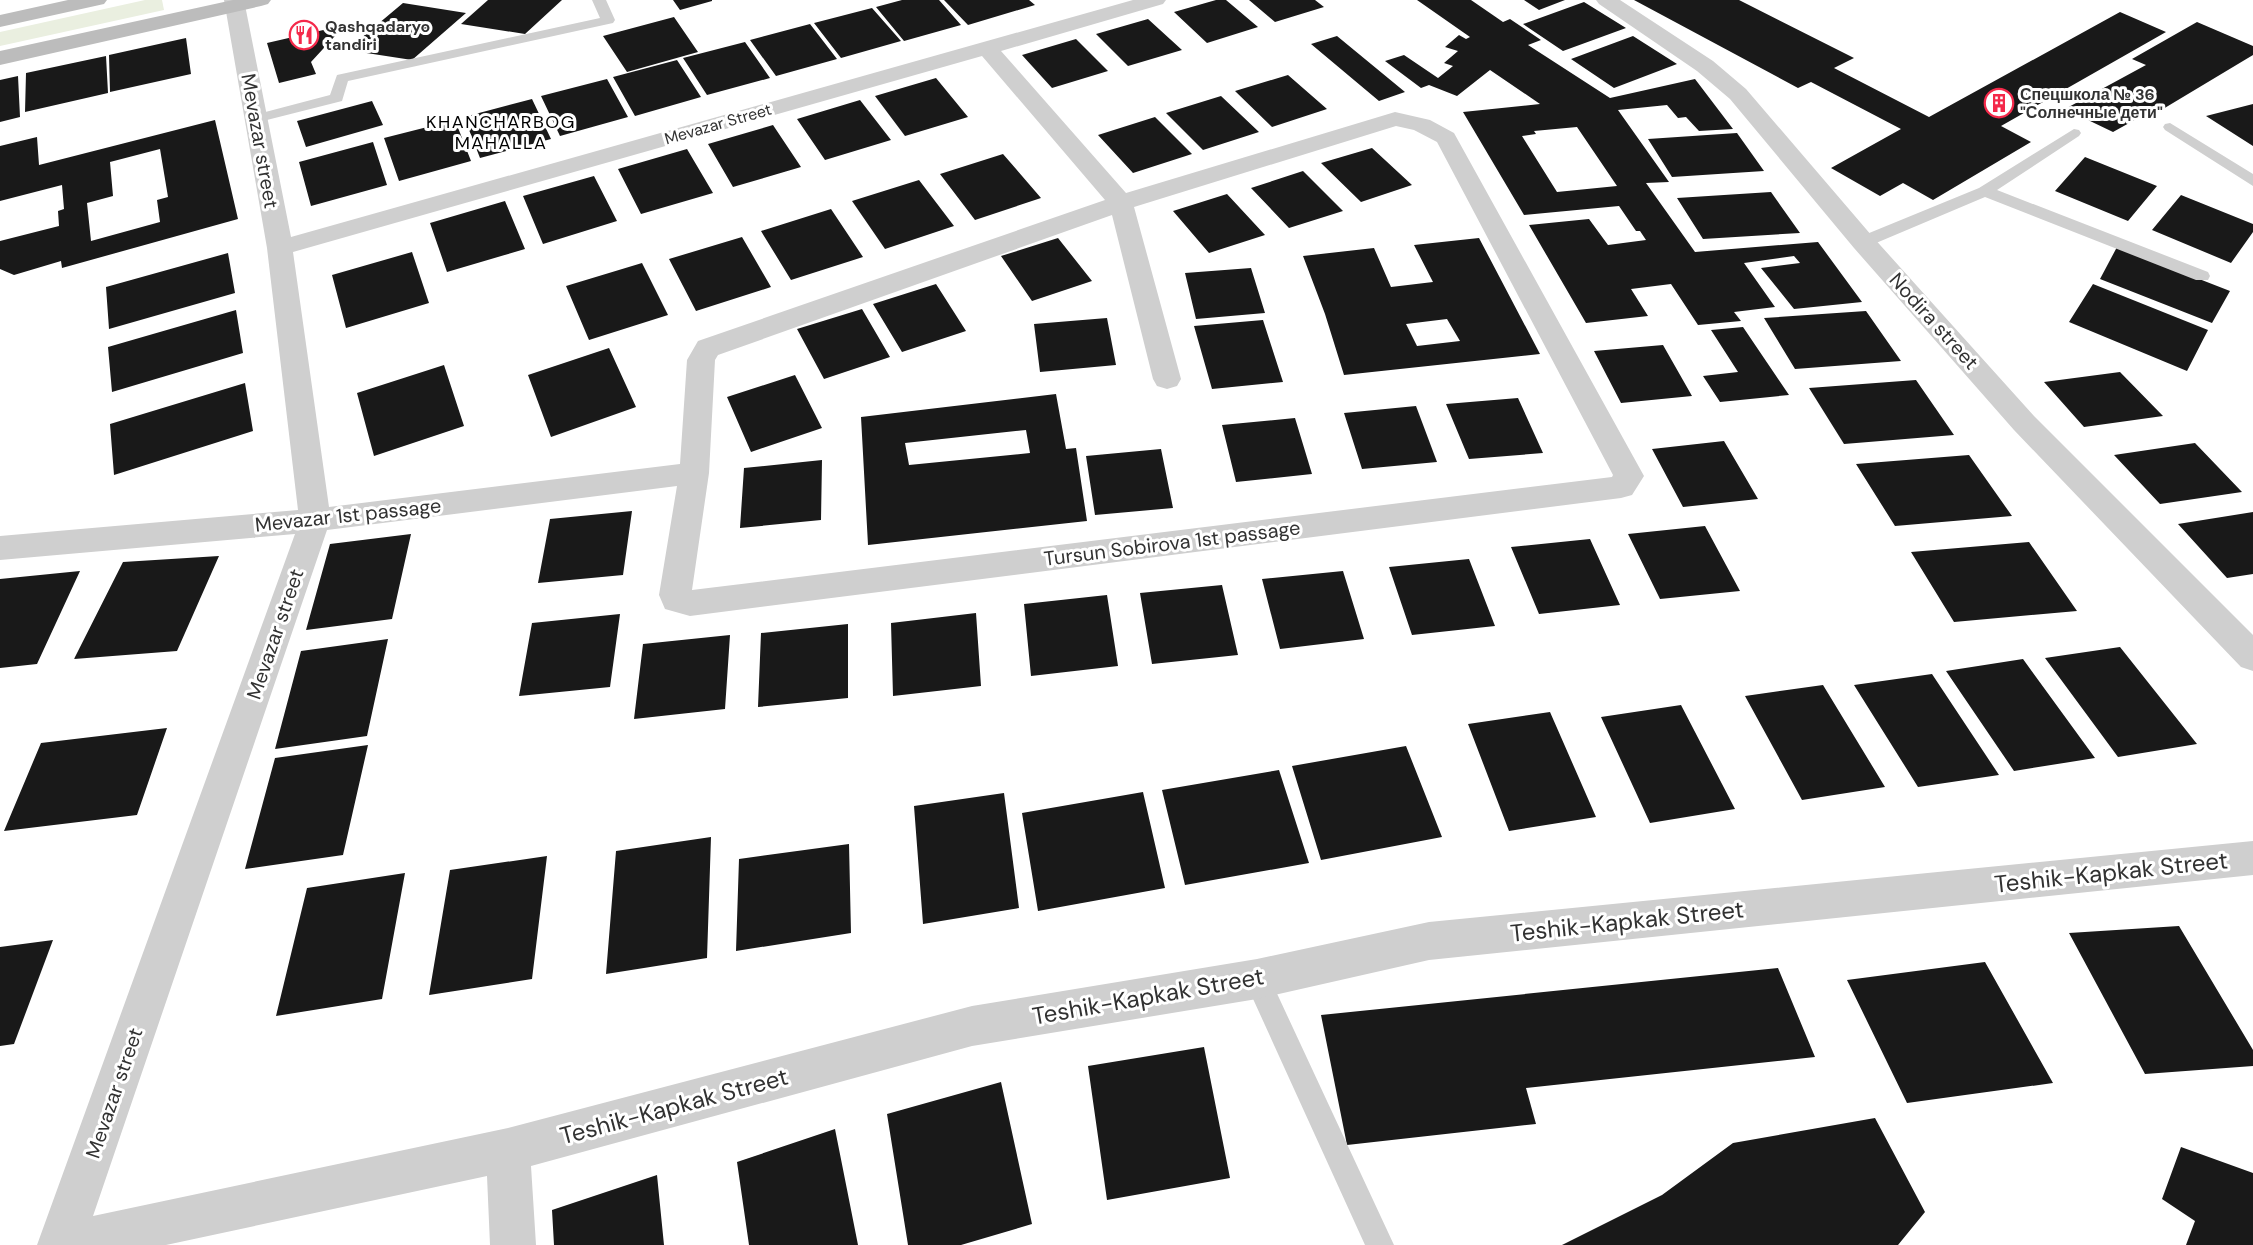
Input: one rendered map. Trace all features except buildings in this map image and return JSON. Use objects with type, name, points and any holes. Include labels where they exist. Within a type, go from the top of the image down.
[{"type":"main road","points":[[0,21],[97,0]]},
{"type":"main road","points":[[0,58],[244,2]]},
{"type":"street","name":"Mevazar Street","points":[[280,248],[1156,0]]},
{"type":"street","name":"Nodira street","points":[[1606,0],[1705,66],[1738,94],[1863,242],[2024,423],[2253,657]]},
{"type":"street","name":"Mevazаr street","points":[[61,1245],[315,520],[280,248],[255,119],[244,2]]},
{"type":"street","points":[[987,48],[1121,203],[1167,379]]},
{"type":"street","name":"Tursun Sobirova 1st passage","points":[[1395,119],[1422,125],[1446,138],[1629,476],[1621,487],[690,603],[677,600],[675,595],[694,473],[701,360],[708,348],[1121,203],[1395,119]]},
{"type":"street","name":"Mevazаr 1st passage","points":[[0,548],[315,520],[694,473]]},
{"type":"street","name":"Teshik-Kapkak Street","points":[[61,1245],[508,1150],[972,1026],[1257,979],[1429,941],[2253,858]]},
{"type":"street","points":[[508,1150],[513,1245]]},
{"type":"lane","points":[[255,119],[337,98],[342,78],[608,20],[599,0]]},
{"type":"lane","points":[[2170,127],[2253,182]]},
{"type":"lane","points":[[1863,242],[1985,191],[2074,133]]},
{"type":"lane","points":[[1985,191],[2202,276]]},
{"type":"lane","points":[[1257,979],[1380,1245]]},
{"type":"shaded area","points":[[145,0],[162,0],[164,10],[0,46],[0,32]]},
{"type":"place","name":"Qashqadaryo tandiri","points":[[304,35]]},
{"type":"place","name":"Спецшкола № 36 \"Солнечные дети\"","points":[[1999,103]]},
{"type":"district","name":"KHANCHARBOG MAHALLA","points":[[501,132]]}]
